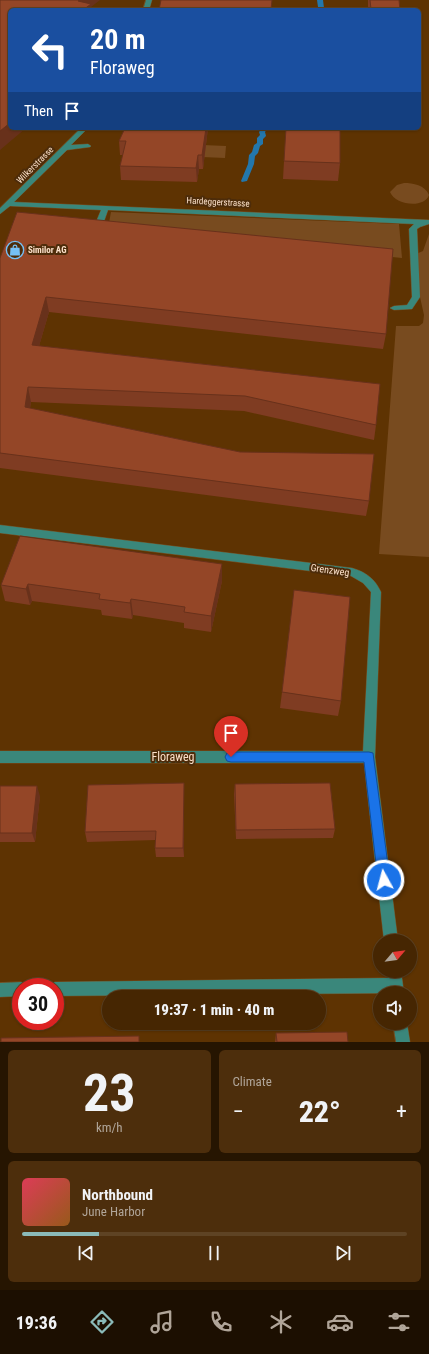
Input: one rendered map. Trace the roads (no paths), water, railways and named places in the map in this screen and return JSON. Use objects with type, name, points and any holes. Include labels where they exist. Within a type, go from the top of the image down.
[{"type":"street","name":"Wilkerstrasse","points":[[0,212],[83,130]]},
{"type":"street","name":"Wilkerstrasse","points":[[65,148],[88,146]]},
{"type":"street","name":"Hardeggerstrasse","points":[[9,204],[428,222]]},
{"type":"street","points":[[98,227],[106,207]]},
{"type":"street","name":"Hardeggerstrasse","points":[[394,308],[409,307],[416,297],[412,249],[413,229],[418,225],[428,222]]},
{"type":"street","name":"Grenzweg","points":[[0,529],[352,572],[359,575],[373,586],[376,592],[369,757],[390,934]]},
{"type":"street","name":"Floraweg","points":[[0,758],[369,757]]},
{"type":"street","points":[[64,989],[396,983]]},
{"type":"street","points":[[0,990],[12,989]]},
{"type":"street","points":[[401,1030],[403,1042]]},
{"type":"waterway","points":[[320,0],[321,8]]},
{"type":"waterway","points":[[244,181],[251,164],[252,155],[255,153],[257,145],[260,144],[260,138],[263,136],[262,132],[264,130]]},
{"type":"place","name":"Similor AG","points":[[15,250]]}]
